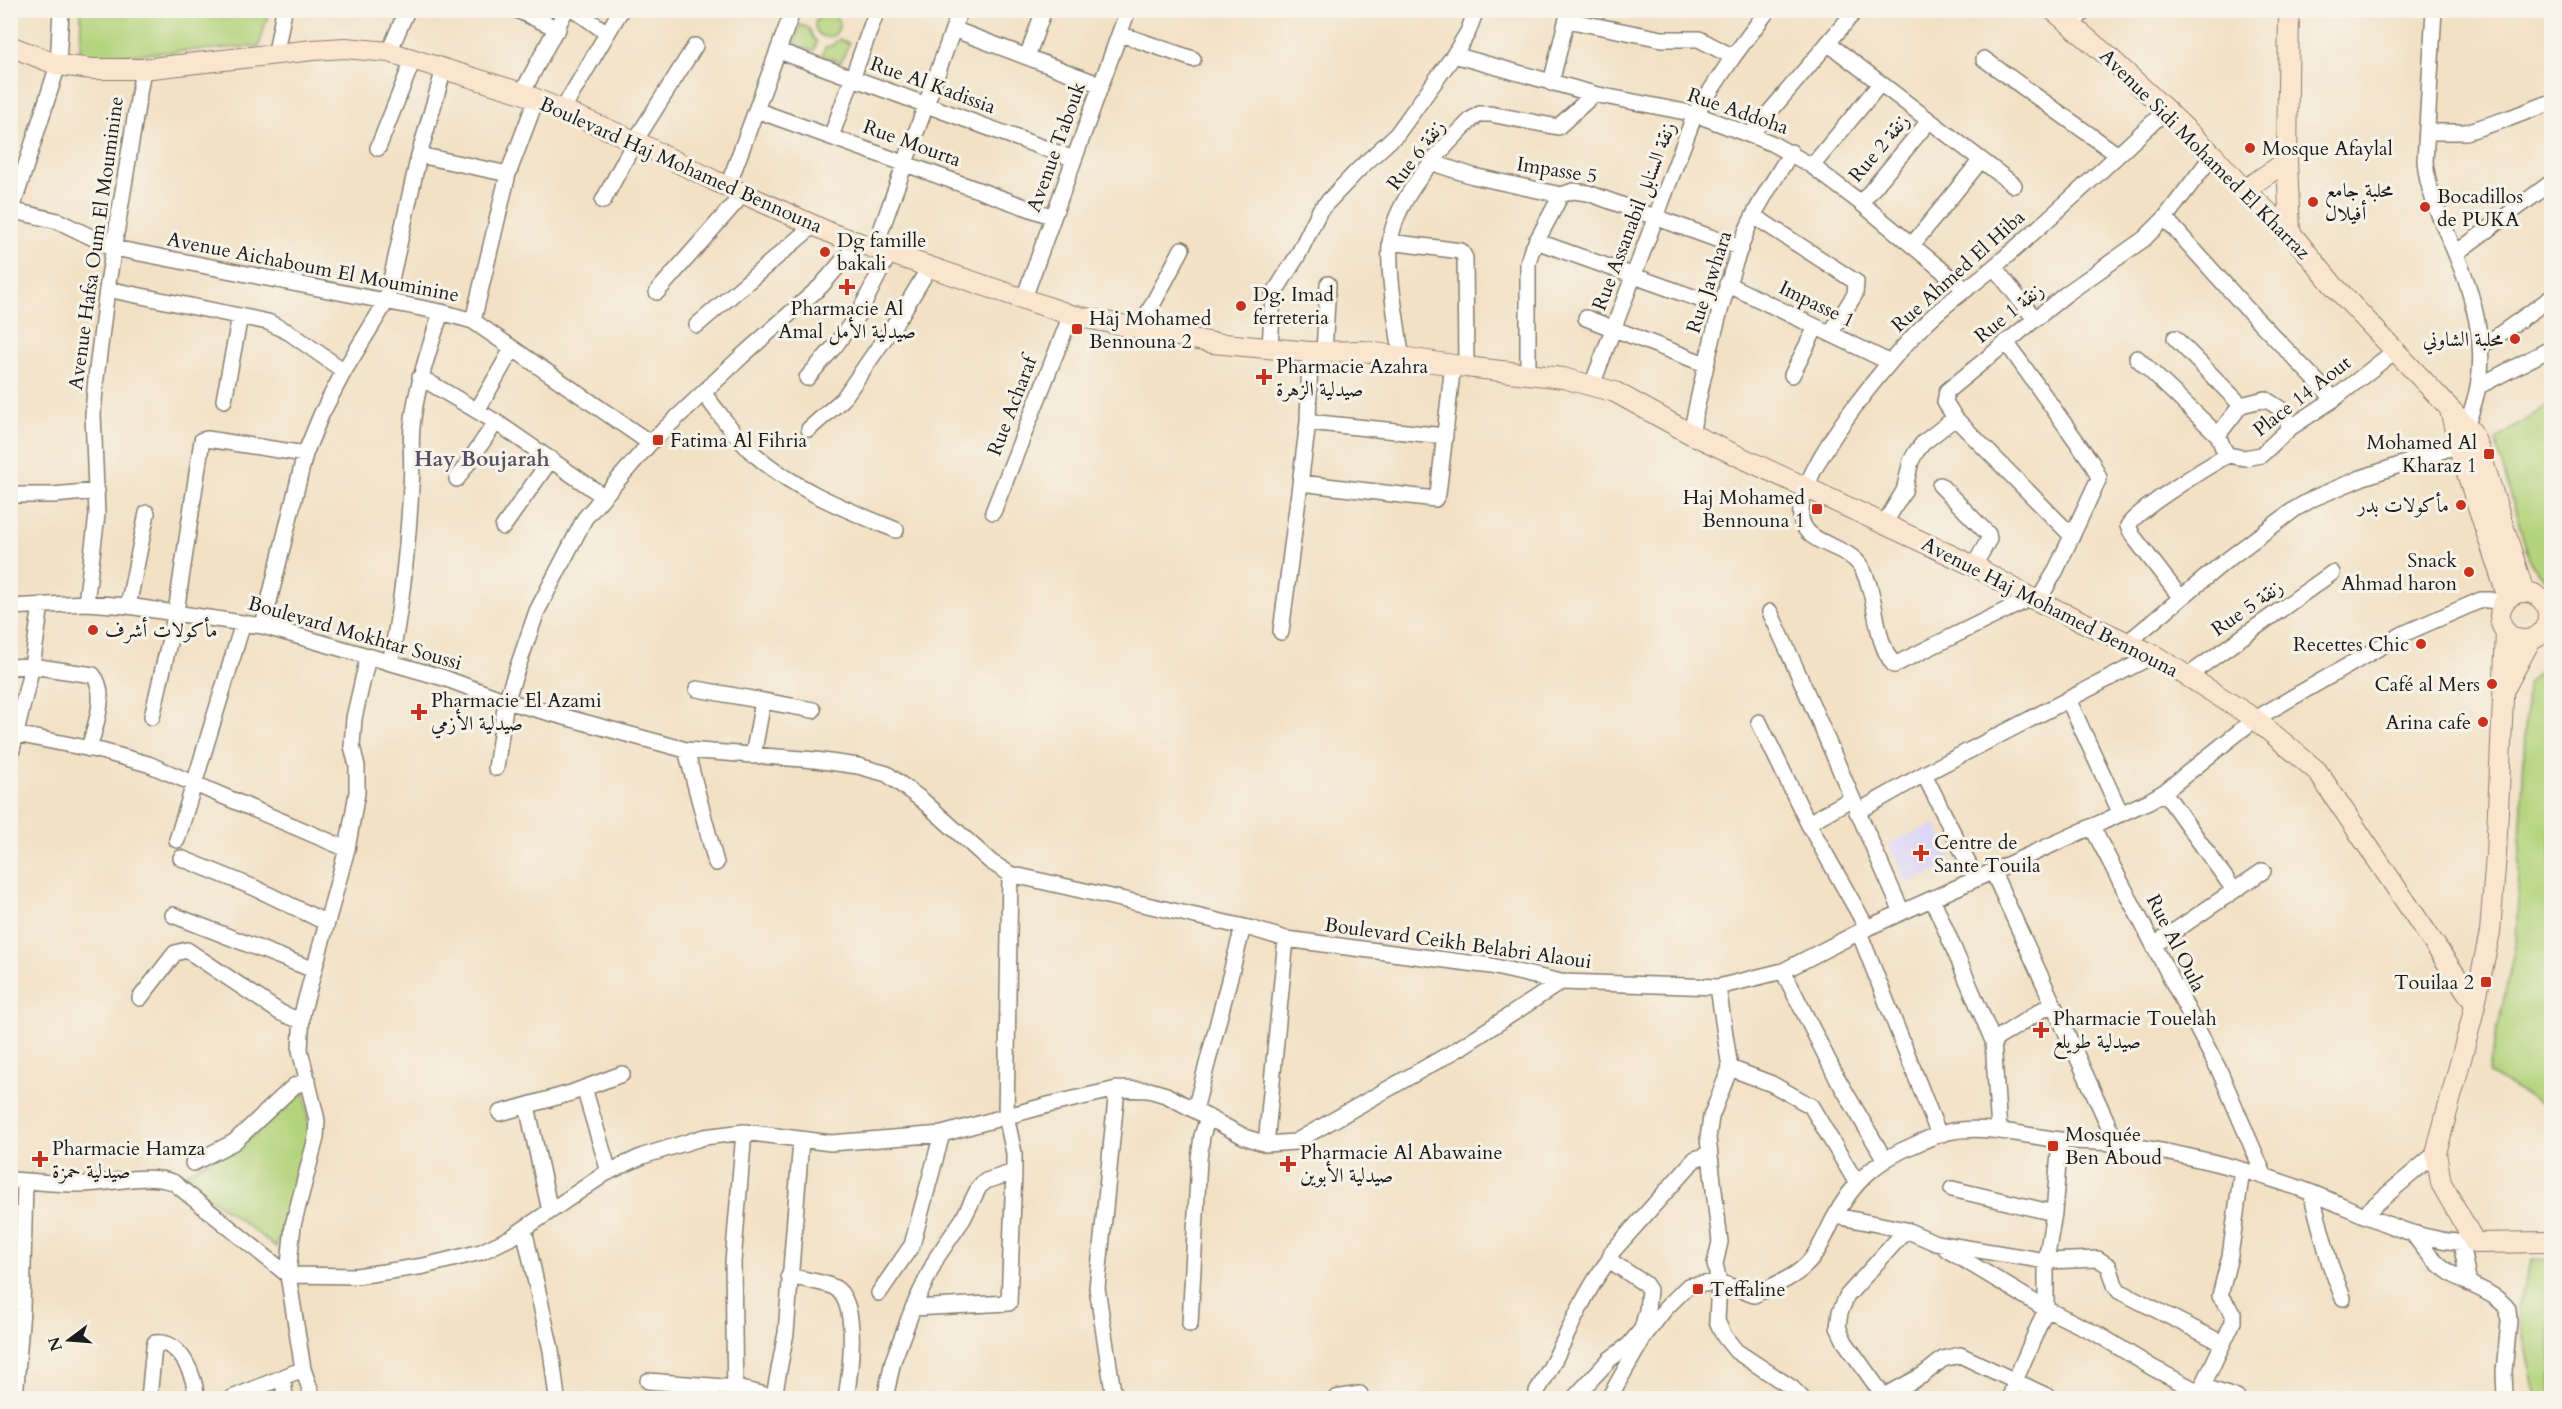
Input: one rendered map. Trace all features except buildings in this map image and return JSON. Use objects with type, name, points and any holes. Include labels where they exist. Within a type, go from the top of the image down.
[{"type":"street","points":[[11,212],[58,64],[61,10]]},
{"type":"street","points":[[276,52],[284,10]]},
{"type":"street","points":[[389,52],[407,10]]},
{"type":"street","points":[[517,10],[558,29]]},
{"type":"street","points":[[473,321],[529,96],[566,10]]},
{"type":"street","points":[[575,10],[607,33]]},
{"type":"street","points":[[563,109],[621,10]]},
{"type":"street","points":[[657,292],[735,190],[756,110],[793,10]]},
{"type":"street","points":[[831,137],[877,10]]},
{"type":"street","points":[[807,378],[835,346],[859,313],[874,247],[960,10]]},
{"type":"street","points":[[1027,57],[1044,10]]},
{"type":"street","name":"Avenue Tabouk","points":[[1024,298],[1128,10]]},
{"type":"street","points":[[1270,348],[1273,295],[1298,255],[1320,210],[1397,134],[1454,55],[1468,32],[1476,10]]},
{"type":"street","name":"Rue Assanabil زنقة السنابل","points":[[1592,385],[1695,114],[1768,10]]},
{"type":"street","points":[[1750,134],[1830,44],[1856,10]]},
{"type":"street","name":"Avenue Sidi Mohamed El Kharraz","points":[[2053,10],[2078,17],[2166,110],[2213,155],[2244,190],[2290,232],[2333,285],[2450,410],[2460,434],[2480,452],[2512,598]]},
{"type":"street","points":[[2289,10],[2287,160],[2290,232]]},
{"type":"street","points":[[2127,643],[2262,532],[2314,498],[2460,434],[2479,386],[2480,346],[2472,300],[2456,253],[2437,213],[2427,183],[2425,161],[2434,10]]},
{"type":"street","points":[[1551,83],[1568,15],[1662,39],[1699,39],[1733,57]]},
{"type":"street","points":[[953,29],[1101,85]]},
{"type":"street","points":[[1120,33],[1193,59]]},
{"type":"street","points":[[1830,44],[2014,185]]},
{"type":"street","points":[[10,45],[58,64],[93,69],[143,69],[276,52],[345,48],[389,52],[529,96]]},
{"type":"street","points":[[603,201],[634,141],[695,46]]},
{"type":"street","name":"Rue Al Kadissia","points":[[778,51],[1074,159]]},
{"type":"street","name":"Rue Addoha","points":[[1454,55],[1594,94],[1695,114],[1791,152],[1861,203],[1966,290]]},
{"type":"street","points":[[1984,59],[2118,155]]},
{"type":"street","points":[[378,148],[413,60]]},
{"type":"street","name":"Avenue Hafsa Oum El Mouminine","points":[[86,603],[97,515],[93,414],[107,290],[143,69]]},
{"type":"street","points":[[263,626],[305,454],[321,415],[344,370],[386,302],[419,155],[444,69]]},
{"type":"street","points":[[1812,166],[1880,84]]},
{"type":"street","name":"Rue 6 زنقة","points":[[1401,355],[1390,242],[1406,196],[1472,118],[1480,114],[1558,127],[1594,94]]},
{"type":"street","name":"Boulevard Haj Mohamed Bennouna","points":[[529,96],[634,141],[814,225],[1071,315],[1213,343],[1317,352],[1364,351],[1401,355],[1460,365],[1528,372],[1592,385],[1615,392],[1691,434],[1806,488]]},
{"type":"street","points":[[2428,132],[2466,132],[2507,120],[2552,102]]},
{"type":"street","name":"Rue Mourta","points":[[756,110],[1053,217]]},
{"type":"street","name":"Rue Ahmed El Hiba","points":[[2035,600],[1894,666],[1880,635],[1869,581],[1861,566],[1848,554],[1810,535],[1803,526],[1801,510],[1806,488],[1830,441],[1889,362],[1926,323],[1994,267],[2166,110]]},
{"type":"street","name":"Rue 2 زنقة","points":[[1861,203],[1929,121]]},
{"type":"street","name":"Rue Jawhara","points":[[1691,434],[1705,364],[1727,284],[1754,216],[1791,152]]},
{"type":"street","points":[[419,155],[508,174]]},
{"type":"street","name":"Rue 1 زنقة","points":[[1955,418],[1946,405],[1945,394],[2066,294],[2144,239],[2165,218],[2213,155]]},
{"type":"street","points":[[1912,244],[1981,160]]},
{"type":"street","points":[[2244,190],[2287,160]]},
{"type":"street","name":"Impasse 5","points":[[1433,163],[1473,176],[1561,195],[1574,191],[1588,193],[1741,248]]},
{"type":"street","points":[[2456,253],[2552,182]]},
{"type":"street","points":[[1528,372],[1530,333],[1528,263],[1536,241],[1561,195]]},
{"type":"street","name":"Avenue Aichaboum El Mouminine","points":[[11,212],[58,221],[114,248],[441,312],[473,321],[650,444]]},
{"type":"street","points":[[1754,216],[1856,282],[1855,294],[1823,331],[1792,375]]},
{"type":"street","points":[[2165,218],[2246,308],[2334,399]]},
{"type":"street","points":[[697,325],[814,225]]},
{"type":"street","points":[[1536,241],[1721,307]]},
{"type":"street","points":[[1301,483],[1435,499],[1438,494],[1445,436],[1460,365],[1465,258],[1461,251],[1390,242]]},
{"type":"street","points":[[496,768],[506,701],[537,611],[585,518],[650,444],[703,393],[821,286],[874,247]]},
{"type":"street","points":[[1139,330],[1182,249]]},
{"type":"street","points":[[809,429],[843,399],[902,313],[930,266]]},
{"type":"street","points":[[1994,267],[2035,319]]},
{"type":"street","points":[[1281,632],[1328,284]]},
{"type":"street","name":"Impasse 1","points":[[1727,284],[1889,362]]},
{"type":"street","points":[[107,290],[268,322],[290,333],[344,370]]},
{"type":"street","points":[[2480,346],[2552,297]]},
{"type":"street","points":[[390,663],[398,626],[412,483],[411,429],[420,378],[441,312]]},
{"type":"street","name":"Rue Acharaf","points":[[993,512],[1071,315]]},
{"type":"street","points":[[224,400],[240,316]]},
{"type":"street","points":[[1586,318],[1705,364]]},
{"type":"street","points":[[2175,339],[2241,405]]},
{"type":"street","points":[[2006,342],[2098,473],[2098,480],[2071,535],[2035,600]]},
{"type":"street","points":[[2479,386],[2552,348]]},
{"type":"street","points":[[477,411],[512,349]]},
{"type":"street","name":"Place 14 Aout","points":[[2228,454],[2244,458],[2261,455],[2290,428],[2334,399],[2396,350]]},
{"type":"street","points":[[2137,358],[2218,435],[2228,454],[2135,517],[2128,526],[2133,536],[2181,598]]},
{"type":"street","points":[[420,378],[496,422],[603,496]]},
{"type":"street","points":[[703,393],[753,452],[780,473],[808,492],[896,530]]},
{"type":"street","points":[[2218,435],[2241,405],[2265,399],[2284,411],[2290,428]]},
{"type":"street","points":[[1884,524],[1904,491],[1911,461],[1916,452],[1923,443],[1955,418],[2071,535]]},
{"type":"street","points":[[457,480],[496,422]]},
{"type":"street","points":[[1308,422],[1445,436]]},
{"type":"street","points":[[152,717],[176,612],[202,440],[305,454]]},
{"type":"street","points":[[503,527],[551,459]]},
{"type":"street","points":[[1940,485],[1988,534],[1989,538],[1974,566]]},
{"type":"street","name":"Avenue Haj Mohamed Bennouna","points":[[1806,488],[1974,566],[2035,600],[2154,655],[2255,719],[2306,759],[2321,776],[2475,1004]]},
{"type":"street","points":[[10,495],[53,495],[97,491]]},
{"type":"street","points":[[128,606],[147,513]]},
{"type":"street","name":"Rue 5 زنقة","points":[[2186,677],[2332,573]]},
{"type":"street","points":[[2469,1284],[2468,1243],[2441,1183],[2436,1154],[2475,1004],[2490,924],[2506,632],[2500,619],[2512,598],[2538,597],[2548,606],[2544,629],[2503,691]]},
{"type":"street","name":"Boulevard Ceikh Belabri Alaoui","points":[[506,701],[686,750],[815,760],[858,766],[887,774],[922,800],[991,862],[1010,874],[1244,927],[1286,939],[1491,966],[1561,982],[1718,987],[1783,971],[1863,930],[2121,814],[2164,792],[2255,719],[2403,634],[2481,600],[2512,598]]},
{"type":"street","name":"Boulevard Mokhtar Soussi","points":[[10,606],[86,603],[128,606],[263,626],[444,678],[506,701]]},
{"type":"street","points":[[10,758],[32,666],[41,605]]},
{"type":"street","points":[[1770,612],[1810,697],[1854,806],[1902,912]]},
{"type":"street","points":[[177,840],[243,623]]},
{"type":"street","points":[[2506,632],[2513,637],[2540,636]]},
{"type":"street","points":[[1808,823],[1854,806],[1924,774],[2154,655]]},
{"type":"street","points":[[313,1398],[303,1369],[288,1275],[293,1225],[316,1138],[317,1120],[300,1050],[301,1020],[346,849],[357,793],[357,766],[352,746],[354,718],[368,657]]},
{"type":"street","points":[[10,667],[32,666],[93,675],[97,680],[101,695],[89,749]]},
{"type":"street","points":[[697,689],[813,710]]},
{"type":"street","points":[[2068,699],[2121,814]]},
{"type":"street","points":[[753,756],[763,700]]},
{"type":"street","points":[[1759,723],[1863,930],[1939,1135]]},
{"type":"street","points":[[16,734],[148,764],[346,849]]},
{"type":"street","points":[[686,750],[716,863]]},
{"type":"street","points":[[1924,774],[1976,879]]},
{"type":"street","points":[[2164,792],[2234,890]]},
{"type":"street","name":"Rue Al Oula","points":[[2092,827],[2220,1072],[2265,1177]]},
{"type":"street","points":[[181,858],[255,888],[327,923]]},
{"type":"street","points":[[2154,945],[2263,871]]},
{"type":"street","points":[[1993,872],[2116,1144]]},
{"type":"street","points":[[913,1308],[1009,1304],[1014,1172],[1014,1153],[1006,1116],[1010,874]]},
{"type":"street","points":[[1933,900],[1993,1041],[1998,1131]]},
{"type":"street","points":[[173,915],[314,970]]},
{"type":"street","points":[[1190,1324],[1202,1114],[1244,927]]},
{"type":"street","points":[[1266,1144],[1286,939]]},
{"type":"street","points":[[140,998],[175,953],[187,950],[281,1013],[301,1020]]},
{"type":"street","points":[[1783,971],[1836,1076],[1885,1160]]},
{"type":"street","points":[[15,1398],[22,1310],[16,1177],[51,1184],[86,1184],[150,1176],[173,1182],[288,1275],[357,1276],[424,1266],[481,1252],[524,1228],[609,1172],[643,1156],[704,1137],[744,1132],[831,1143],[942,1134],[1117,1089],[1149,1090],[1166,1095],[1245,1137],[1266,1144],[1295,1142],[1468,1043],[1561,982]]},
{"type":"street","points":[[1718,987],[1730,1068],[1711,1117],[1708,1137],[1720,1242],[1715,1264],[1719,1282],[1717,1321],[1724,1336],[1736,1351],[1792,1388],[1802,1398]]},
{"type":"street","points":[[1993,1041],[2053,1003]]},
{"type":"street","points":[[1730,1068],[1772,1084],[1811,1106],[1856,1182]]},
{"type":"street","points":[[500,1113],[622,1074]]},
{"type":"street","points":[[193,1163],[234,1142],[294,1086],[308,1080]]},
{"type":"street","points":[[584,1088],[609,1172]]},
{"type":"street","points":[[1114,1398],[1097,1288],[1117,1089]]},
{"type":"street","points":[[526,1106],[550,1211]]},
{"type":"street","points":[[1609,1398],[1646,1335],[1665,1309],[1689,1286],[1719,1282],[1754,1295],[1785,1279],[1804,1267],[1817,1252],[1856,1182],[1885,1160],[1913,1145],[1939,1135],[1958,1131],[1998,1131],[2060,1140],[2116,1144],[2187,1156],[2242,1170],[2311,1192],[2414,1235],[2468,1243],[2552,1242]]},
{"type":"street","points":[[735,1393],[733,1262],[744,1132]]},
{"type":"street","points":[[879,1293],[912,1245],[942,1134]]},
{"type":"street","points":[[2010,1398],[2046,1309],[2046,1261],[2054,1213],[2060,1140]]},
{"type":"street","points":[[648,1381],[776,1397],[786,1334],[801,1141]]},
{"type":"street","points":[[1537,1398],[1537,1391],[1572,1321],[1612,1252],[1695,1159],[1710,1154]]},
{"type":"street","points":[[2364,1215],[2436,1154]]},
{"type":"street","points":[[2199,1392],[2233,1322],[2233,1313],[2220,1296],[2230,1256],[2242,1170]]},
{"type":"street","points":[[885,1398],[893,1361],[913,1308],[937,1257],[963,1219],[979,1187],[986,1181],[1014,1172]]},
{"type":"street","points":[[1952,1189],[2054,1213]]},
{"type":"street","points":[[2311,1192],[2330,1263],[2343,1298]]},
{"type":"street","points":[[1836,1216],[1906,1230],[1936,1243],[2046,1309],[2099,1335],[2153,1368],[2199,1392],[2237,1398]]},
{"type":"street","points":[[524,1228],[551,1350],[557,1398]]},
{"type":"street","points":[[1906,1230],[1847,1296],[1840,1312],[1838,1327],[1845,1342],[1883,1398],[1923,1375],[1943,1359],[1960,1355],[2051,1398]]},
{"type":"street","points":[[2414,1235],[2436,1263],[2469,1284],[2490,1292],[2501,1300],[2509,1311],[2504,1371],[2505,1398]]},
{"type":"street","points":[[1936,1243],[2046,1261],[2098,1259],[2109,1266],[2119,1291],[2222,1343]]},
{"type":"street","points":[[1574,1398],[1610,1359],[1629,1345],[1642,1329],[1647,1310],[1649,1290],[1645,1284],[1609,1260]]},
{"type":"street","points":[[789,1276],[837,1288],[846,1300],[852,1361],[846,1398]]},
{"type":"street","points":[[149,1398],[154,1347],[155,1343],[159,1342],[173,1348],[189,1368],[196,1386],[196,1398]]},
{"type":"street","points":[[232,1398],[303,1369]]},
{"type":"street","points":[[283,1378],[285,1398]]},
{"type":"street","points":[[1336,1398],[1360,1394]]},
{"type":"shaded area","name":"Centre de Sante Touila","points":[[1936,823],[1953,864],[1907,884],[1889,843]]},
{"type":"green space","points":[[81,11],[269,11],[259,46],[80,58]]},
{"type":"green space","points":[[827,13],[835,17],[839,25],[835,33],[827,37],[819,33],[815,25],[819,17]]},
{"type":"green space","points":[[801,25],[809,28],[813,38],[817,41],[814,51],[794,44]]},
{"type":"green space","points":[[839,39],[849,43],[841,62],[822,55],[825,47],[831,46]]},
{"type":"green space","points":[[2551,403],[2551,585],[2530,562],[2495,440]]},
{"type":"green space","points":[[2551,658],[2551,1109],[2488,1074],[2516,941],[2527,684]]},
{"type":"green space","points":[[305,1092],[310,1137],[276,1247],[180,1176],[249,1139]]},
{"type":"green space","points":[[2532,1259],[2551,1260],[2551,1398],[2536,1398],[2517,1307]]},
{"type":"place","name":"Mosque Afaylal","points":[[2250,148]]},
{"type":"place","name":"محلبة جامع أفيلال","points":[[2313,202]]},
{"type":"place","name":"Bocadillos de PUKA","points":[[2425,207]]},
{"type":"place","name":"Dg famille bakali","points":[[825,252]]},
{"type":"place","name":"Pharmacie Al Amal صيدلية الأمل","points":[[847,287]]},
{"type":"place","name":"Dg. Imad ferreteria","points":[[1241,306]]},
{"type":"place","name":"Haj Mohamed Bennouna 2","points":[[1077,329]]},
{"type":"place","name":"محلبة الشاوني","points":[[2515,339]]},
{"type":"place","name":"Pharmacie Azahra صيدلية الزهرة","points":[[1264,377]]},
{"type":"place","name":"Fatima Al Fihria","points":[[658,440]]},
{"type":"place","name":"Mohamed Al Kharaz 1","points":[[2489,454]]},
{"type":"place","name":"مأكولات بدر","points":[[2461,505]]},
{"type":"place","name":"Haj Mohamed Bennouna 1","points":[[1817,509]]},
{"type":"place","name":"Snack Ahmad haron","points":[[2469,572]]},
{"type":"place","name":"مأكولات أشرف","points":[[93,630]]},
{"type":"place","name":"Recettes Chic","points":[[2421,644]]},
{"type":"place","name":"Café al Mers","points":[[2492,684]]},
{"type":"place","name":"Pharmacie El Azami صيدلية الأزمي","points":[[419,712]]},
{"type":"place","name":"Arina cafe","points":[[2483,722]]},
{"type":"place","name":"Centre de Sante Touila","points":[[1921,853]]},
{"type":"place","name":"Touilaa 2","points":[[2486,982]]},
{"type":"place","name":"Pharmacie Touelah صيدلية طويلع","points":[[2041,1030]]},
{"type":"place","name":"Mosquée Ben Aboud","points":[[2053,1146]]},
{"type":"place","name":"Pharmacie Hamza صيدلية حمزة","points":[[40,1159]]},
{"type":"place","name":"Pharmacie Al Abawaine صيدلية الأبوين","points":[[1288,1164]]},
{"type":"place","name":"Teffaline","points":[[1698,1289]]},
{"type":"district","name":"Hay Boujarah","points":[[482,459]]}]
